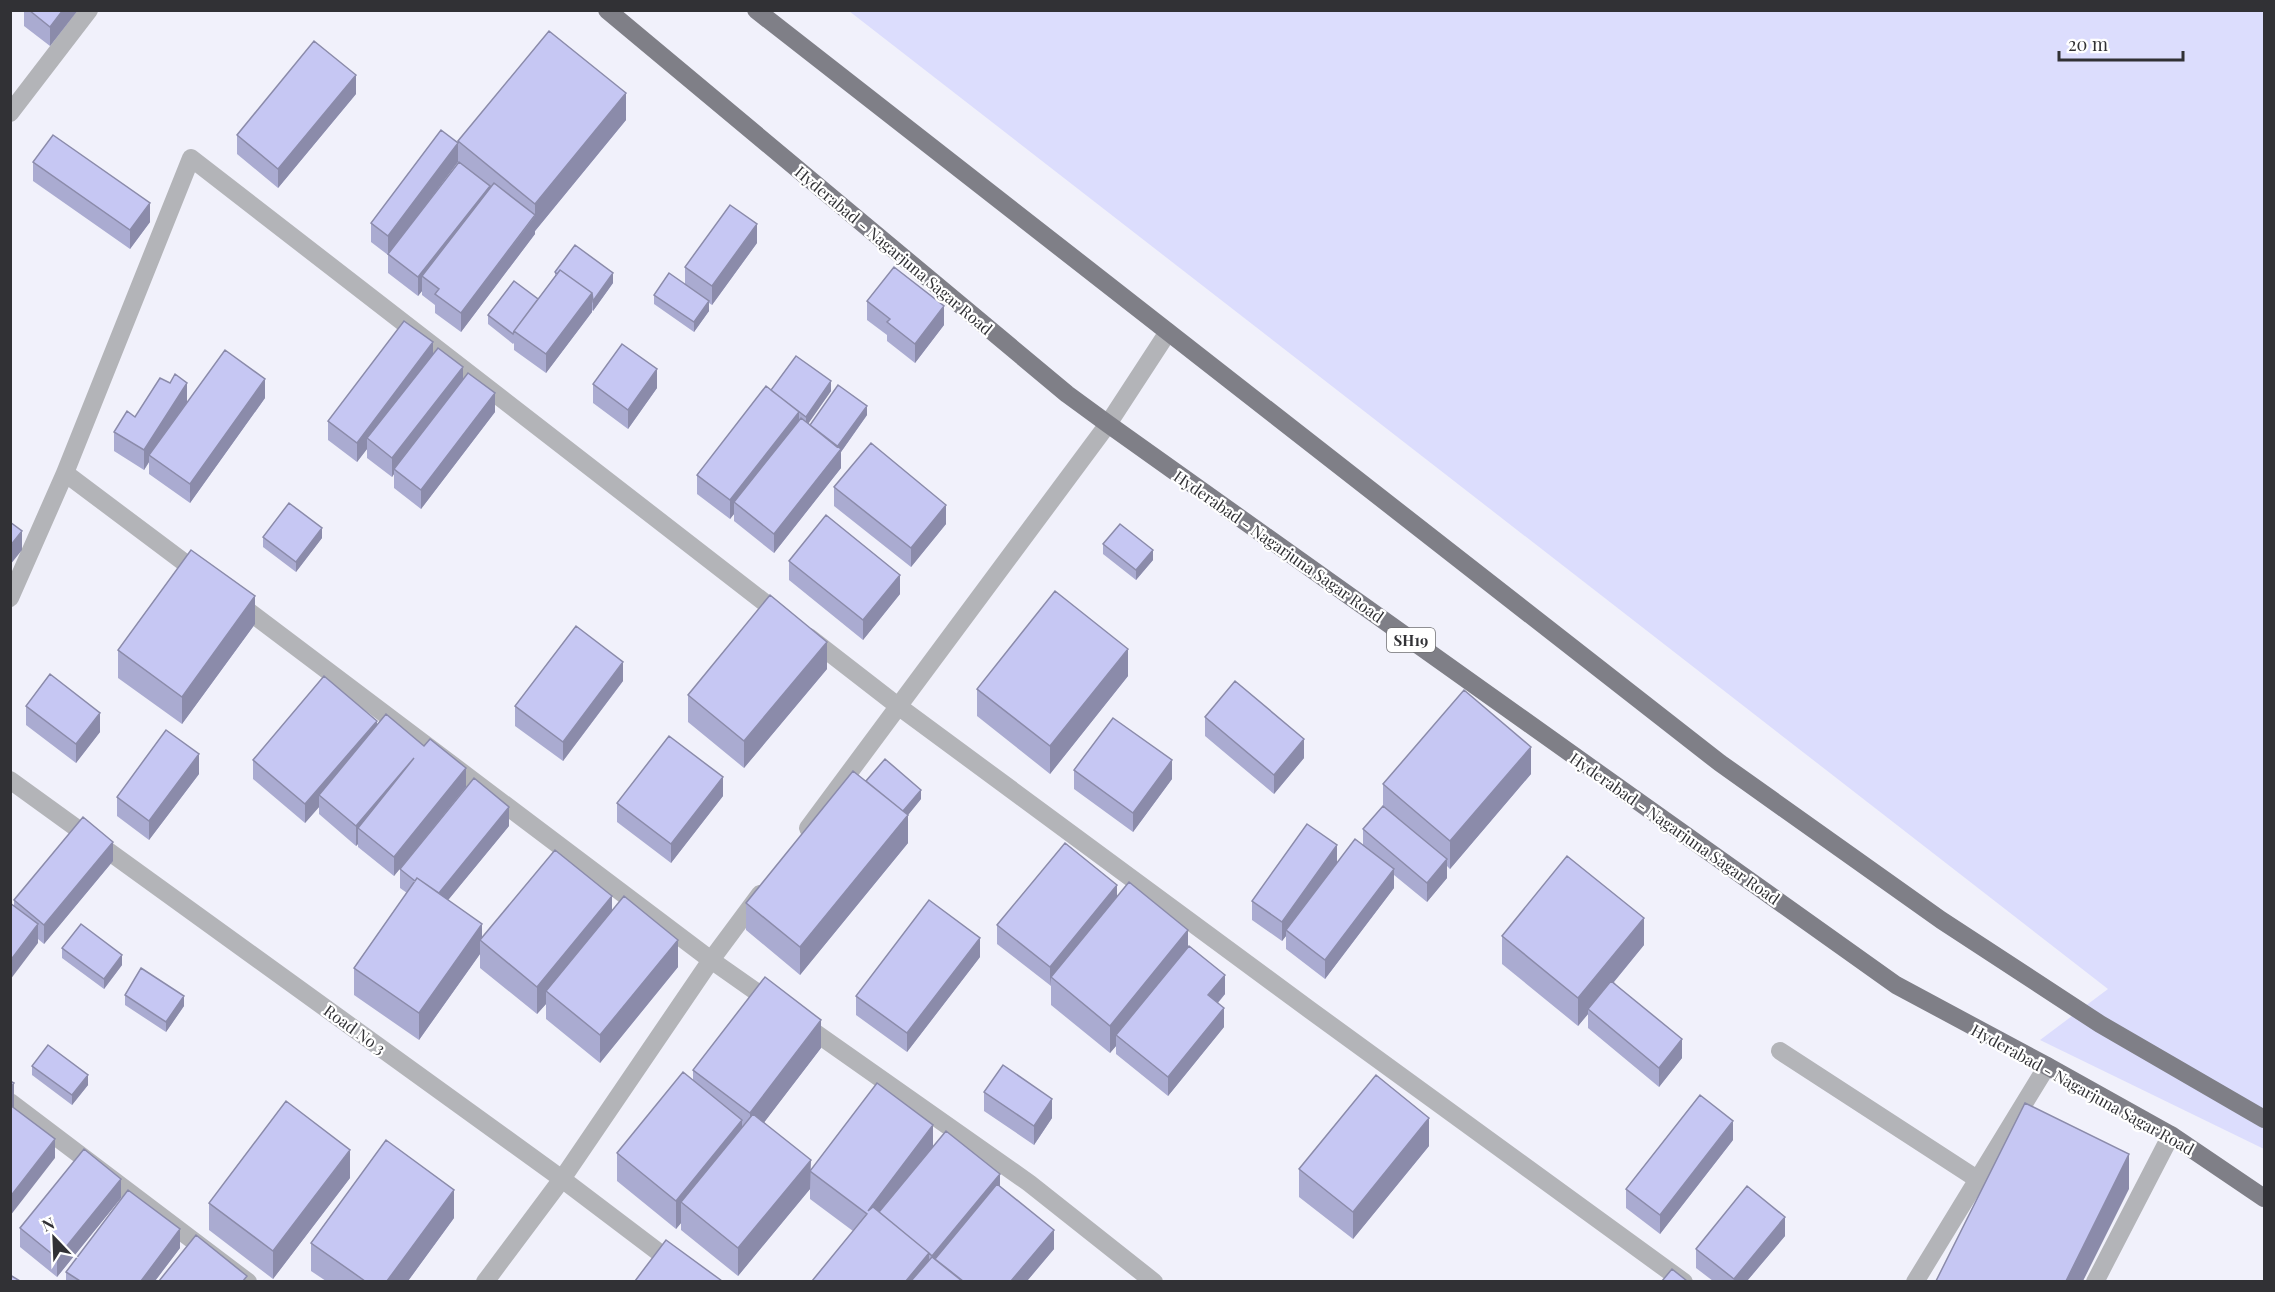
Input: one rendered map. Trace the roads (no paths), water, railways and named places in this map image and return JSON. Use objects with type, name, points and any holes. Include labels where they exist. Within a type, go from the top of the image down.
[{"type":"main road","name":"Hyderabad - Nagarjuna Sagar Road","points":[[607,10],[1057,386],[1108,424],[1896,985],[2171,1135],[2265,1198]]},
{"type":"main road","points":[[756,10],[1720,763],[1981,946],[2100,1024],[2265,1119]]},
{"type":"street","points":[[10,113],[88,10]]},
{"type":"street","points":[[10,598],[65,473],[191,158],[898,706],[1320,1017],[1684,1281]]},
{"type":"street","points":[[801,838],[1108,424],[1168,332]]},
{"type":"street","points":[[65,473],[711,960],[1029,1183],[1155,1281]]},
{"type":"street","points":[[19,534],[35,545]]},
{"type":"street","name":"Road No 3","points":[[10,780],[562,1179],[698,1281]]},
{"type":"street","points":[[485,1281],[562,1179],[711,960],[773,875]]},
{"type":"street","points":[[1780,1051],[1977,1179]]},
{"type":"street","points":[[1915,1281],[2047,1066]]},
{"type":"street","points":[[10,1102],[248,1281]]},
{"type":"street","points":[[2095,1281],[2171,1135]]}]
